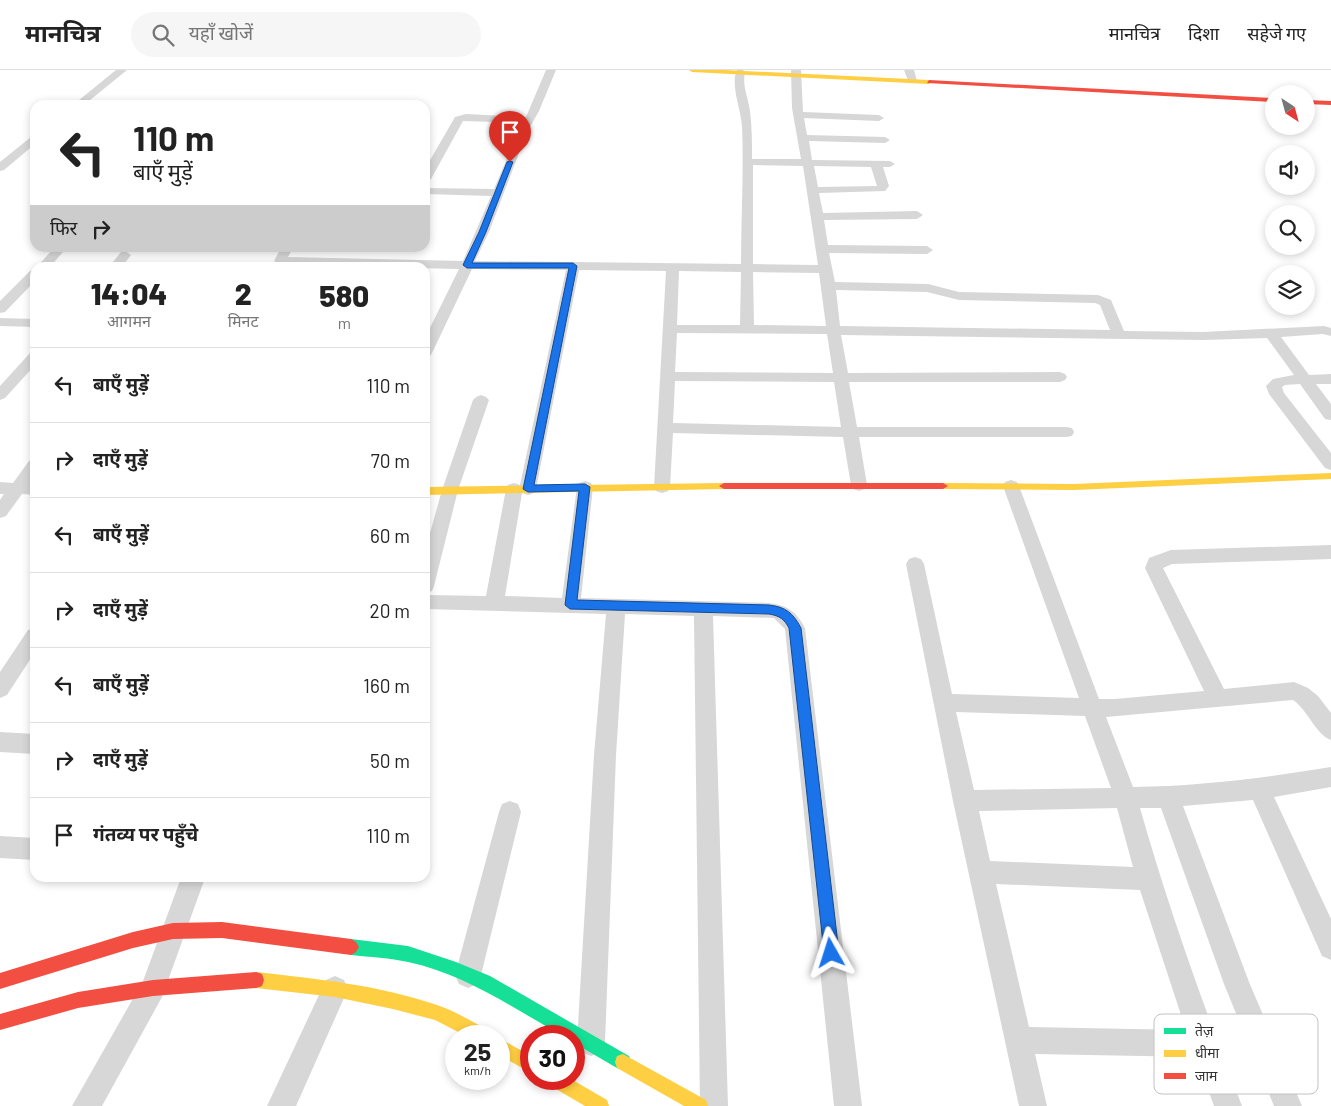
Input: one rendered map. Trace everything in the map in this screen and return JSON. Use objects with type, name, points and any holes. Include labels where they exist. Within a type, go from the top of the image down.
[{"type":"main road","points":[[692,70],[910,76],[1265,99]]},
{"type":"main road","points":[[1315,102],[1331,103]]},
{"type":"main road","points":[[430,492],[585,487],[858,485],[1074,487],[1331,476]]},
{"type":"main road","points":[[0,981],[133,940],[222,930],[408,954],[430,960],[484,982],[700,1106]]},
{"type":"main road","points":[[0,1022],[157,978],[256,980],[335,989],[437,1013],[461,1025]]},
{"type":"main road","points":[[574,1090],[601,1106]]},
{"type":"street","points":[[84,100],[122,70]]},
{"type":"street","points":[[430,332],[483,232],[497,193],[551,70]]},
{"type":"street","points":[[740,72],[738,82],[744,103],[747,126],[747,328]]},
{"type":"street","points":[[796,72],[799,115],[814,190],[829,286],[840,378],[858,485]]},
{"type":"street","points":[[799,115],[879,118]]},
{"type":"street","points":[[430,170],[458,118],[529,120]]},
{"type":"street","points":[[804,138],[885,140]]},
{"type":"street","points":[[0,168],[30,143]]},
{"type":"street","points":[[747,162],[890,164]]},
{"type":"street","points":[[814,190],[881,189],[883,186],[876,164]]},
{"type":"street","points":[[430,191],[497,193]]},
{"type":"street","points":[[818,217],[917,215]]},
{"type":"street","points":[[822,249],[927,250]]},
{"type":"street","points":[[47,262],[57,252]]},
{"type":"street","points":[[119,262],[125,255]]},
{"type":"street","points":[[430,265],[825,269]]},
{"type":"street","points":[[494,603],[573,266]]},
{"type":"street","points":[[662,487],[673,267]]},
{"type":"street","points":[[0,309],[30,279]]},
{"type":"street","points":[[829,286],[928,288],[959,296],[1102,299],[1106,303],[1119,335]]},
{"type":"street","points":[[0,322],[30,323]]},
{"type":"street","points":[[670,329],[833,329],[1119,335],[1271,334],[1324,330],[1331,332]]},
{"type":"street","points":[[1271,334],[1331,415]]},
{"type":"street","points":[[0,395],[30,362]]},
{"type":"street","points":[[669,376],[840,378],[1060,377]]},
{"type":"street","points":[[1328,456],[1275,390],[1276,384],[1284,380],[1331,379]]},
{"type":"street","points":[[430,567],[450,490],[481,400]]},
{"type":"street","points":[[666,428],[849,432],[1066,432]]},
{"type":"street","points":[[0,512],[30,472]]},
{"type":"street","points":[[1011,486],[1126,799],[1148,879],[1193,1014]]},
{"type":"street","points":[[570,605],[585,487]]},
{"type":"street","points":[[0,488],[30,489]]},
{"type":"street","points":[[1218,698],[1157,575],[1154,568],[1155,563],[1171,557],[1331,552]]},
{"type":"street","points":[[915,564],[964,801],[1033,1106]]},
{"type":"street","points":[[430,602],[703,607],[780,611],[788,616],[795,628],[848,1106]]},
{"type":"street","points":[[591,1042],[604,755],[616,606]]},
{"type":"street","points":[[703,607],[714,1106]]},
{"type":"street","points":[[0,689],[28,658]]},
{"type":"street","points":[[943,703],[1093,708],[1130,707],[1294,691],[1308,699],[1331,731]]},
{"type":"street","points":[[0,742],[30,744]]},
{"type":"street","points":[[964,801],[1168,797],[1259,789],[1331,777]]},
{"type":"street","points":[[1259,789],[1331,948]]},
{"type":"street","points":[[1168,797],[1250,1014]]},
{"type":"street","points":[[468,975],[510,812]]},
{"type":"street","points":[[0,847],[30,849]]},
{"type":"street","points":[[980,872],[1148,879]]},
{"type":"street","points":[[86,1106],[157,978],[191,882]]},
{"type":"street","points":[[281,1106],[335,989]]},
{"type":"street","points":[[1018,1040],[1154,1043]]},
{"type":"street","points":[[1224,1094],[1228,1106]]},
{"type":"street","points":[[1283,1094],[1288,1106]]},
{"type":"traffic: fast","points":[[351,947],[408,954],[451,967],[484,982],[623,1062]]},
{"type":"traffic: slow","points":[[692,70],[929,82]]},
{"type":"traffic: slow","points":[[943,486],[1074,487],[1331,476]]},
{"type":"traffic: slow","points":[[430,491],[724,486]]},
{"type":"traffic: slow","points":[[256,980],[335,989],[393,1001],[437,1013],[461,1025]]},
{"type":"traffic: slow","points":[[510,1053],[520,1058]]},
{"type":"traffic: slow","points":[[623,1062],[700,1106]]},
{"type":"traffic: slow","points":[[574,1090],[601,1106]]},
{"type":"traffic: jam","points":[[929,82],[1265,100]]},
{"type":"traffic: jam","points":[[1315,102],[1331,103]]},
{"type":"traffic: jam","points":[[724,486],[943,486]]},
{"type":"traffic: jam","points":[[0,981],[133,940],[173,931],[222,930],[351,947]]},
{"type":"traffic: jam","points":[[0,1022],[78,1000],[153,988],[256,980]]},
{"type":"route","points":[[510,162],[483,232],[467,265],[573,266],[528,489],[585,487],[570,605],[769,610],[780,611],[788,616],[795,628],[831,953]]}]
